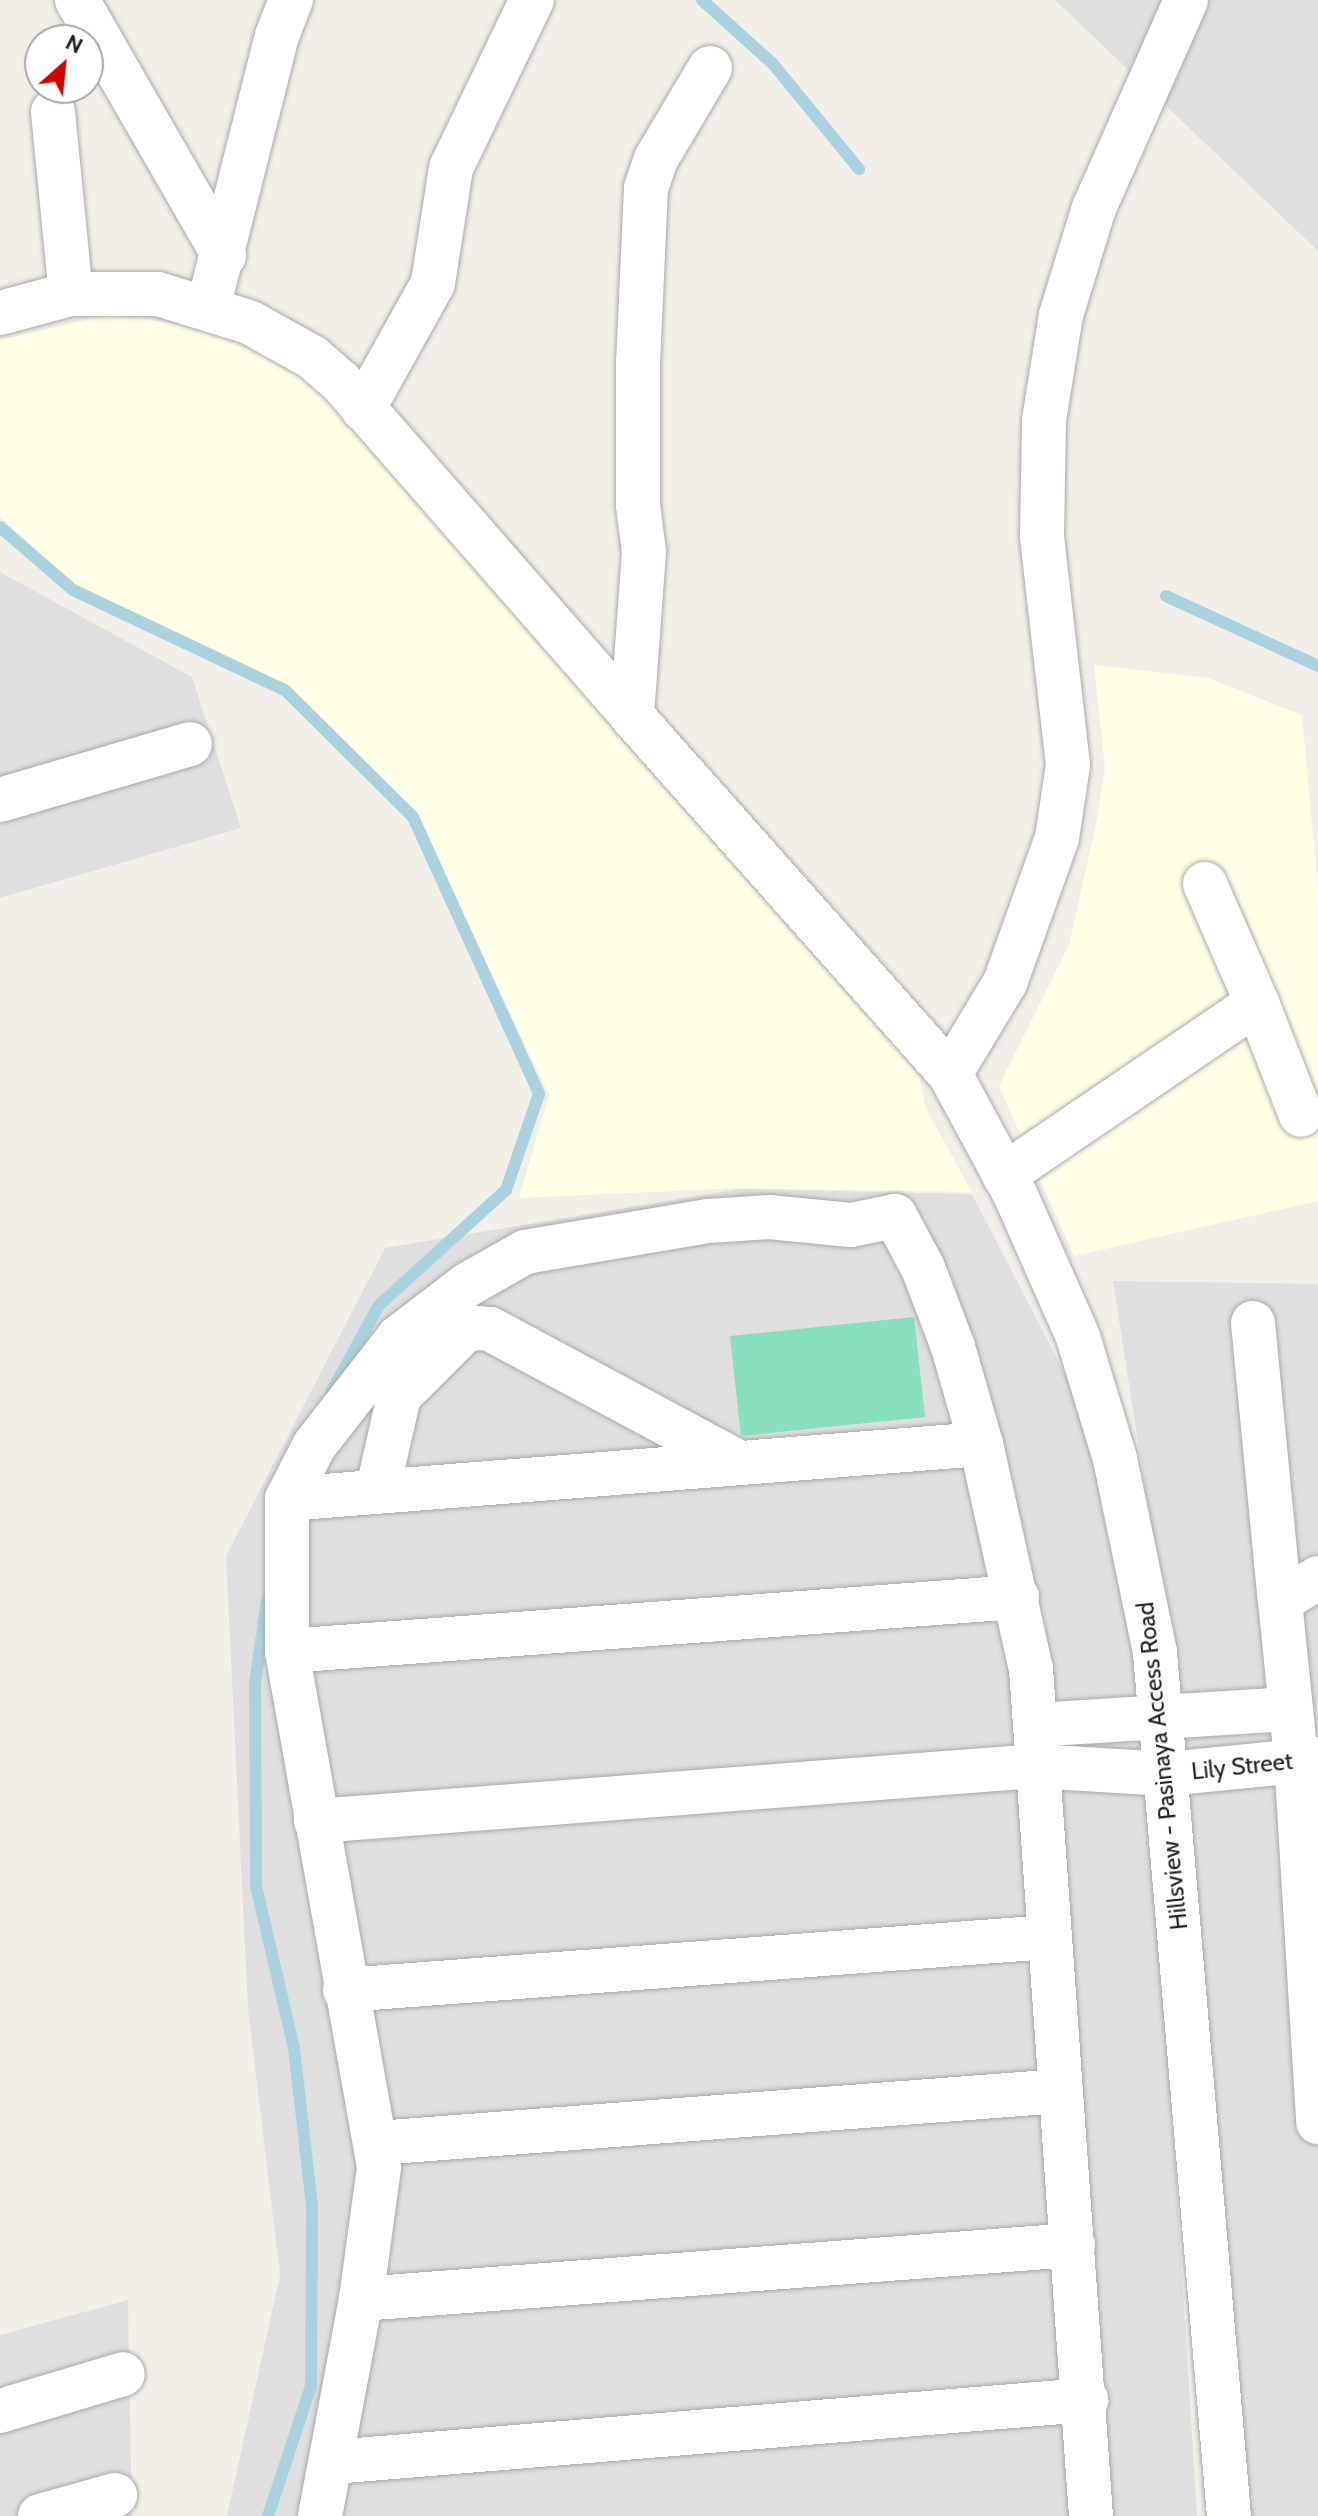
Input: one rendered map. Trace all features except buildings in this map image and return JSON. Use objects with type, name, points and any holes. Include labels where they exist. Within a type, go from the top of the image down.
[{"type":"street","points":[[208,308],[224,256],[277,36],[291,0]]},
{"type":"street","points":[[363,409],[433,283],[451,168],[532,0]]},
{"type":"street","points":[[950,1074],[1005,983],[1057,838],[1068,765],[1042,536],[1044,420],[1061,315],[1094,208],[1186,0]]},
{"type":"street","points":[[92,10],[224,256]]},
{"type":"street","points":[[632,716],[644,552],[638,505],[638,362],[646,188],[656,159],[710,68]]},
{"type":"street","points":[[53,112],[71,294]]},
{"type":"street","name":"Hillsview - Pasinaya Access Road","points":[[0,313],[71,294],[158,294],[249,322],[312,357],[363,409],[950,1074],[1004,1175],[1078,1337],[1108,1433],[1141,1571],[1167,1774],[1229,2516]]},
{"type":"street","points":[[0,800],[190,744]]},
{"type":"street","points":[[1205,884],[1301,1115]]},
{"type":"street","points":[[1004,1175],[1257,1003]]},
{"type":"street","points":[[320,2516],[333,2462],[361,2299],[377,2143],[345,1990],[287,1651],[287,1499],[314,1446],[357,1386],[398,1338],[467,1285],[525,1252],[709,1221],[769,1217],[851,1225],[895,1216],[946,1326],[981,1444],[1031,1669],[1060,2091],[1086,2400],[1091,2516]]},
{"type":"street","points":[[1253,1323],[1291,1709],[1307,1759],[1318,2108]]},
{"type":"street","points":[[378,1488],[399,1396],[464,1331],[478,1328],[490,1329],[738,1462]]},
{"type":"street","points":[[287,1499],[378,1488],[981,1444]]},
{"type":"street","points":[[1280,1601],[1318,1578]]},
{"type":"street","points":[[287,1651],[1017,1597]]},
{"type":"street","points":[[316,1821],[1035,1746],[1162,1721],[1291,1709]]},
{"type":"street","name":"Lily Street","points":[[1035,1746],[1167,1774],[1307,1759]]},
{"type":"street","points":[[345,1990],[1049,1937]]},
{"type":"street","points":[[377,2143],[1060,2091]]},
{"type":"street","points":[[361,2299],[1073,2245]]},
{"type":"street","points":[[0,2411],[123,2374]]},
{"type":"street","points":[[333,2462],[1086,2400]]},
{"type":"street","points":[[40,2516],[115,2495]]},
{"type":"shaded area","points":[[1055,0],[1318,0],[1318,251]]},
{"type":"shaded area","points":[[111,314],[251,336],[323,384],[614,728],[919,1074],[926,1109],[972,1192],[740,1188],[519,1198],[549,1095],[417,815],[287,689],[75,584],[0,517],[0,340]]},
{"type":"shaded area","points":[[0,572],[192,677],[241,828],[0,898]]},
{"type":"shaded area","points":[[1094,665],[1208,678],[1302,715],[1318,889],[1318,1201],[1074,1256],[999,1086],[1069,945],[1097,820],[1105,768]]},
{"type":"shaded area","points":[[740,1189],[972,1194],[1071,1386],[1128,1575],[1157,1869],[1197,2516],[227,2516],[280,2275],[248,2009],[226,1556],[385,1248]]},
{"type":"shaded area","points":[[1113,1281],[1318,1284],[1318,2516],[1250,2516],[1175,1680]]},
{"type":"shaded area","points":[[128,2300],[132,2516],[0,2516],[0,2335]]},
{"type":"green space","points":[[914,1317],[925,1417],[741,1436],[730,1336]]},
{"type":"waterway","points":[[702,0],[773,64],[859,169]]},
{"type":"waterway","points":[[0,527],[73,590],[285,690],[413,817],[539,1094],[506,1190],[379,1305],[332,1391]]},
{"type":"waterway","points":[[1166,596],[1318,666]]},
{"type":"waterway","points":[[267,1600],[255,1683],[256,1886],[294,2048],[312,2207],[311,2386],[268,2516]]}]
